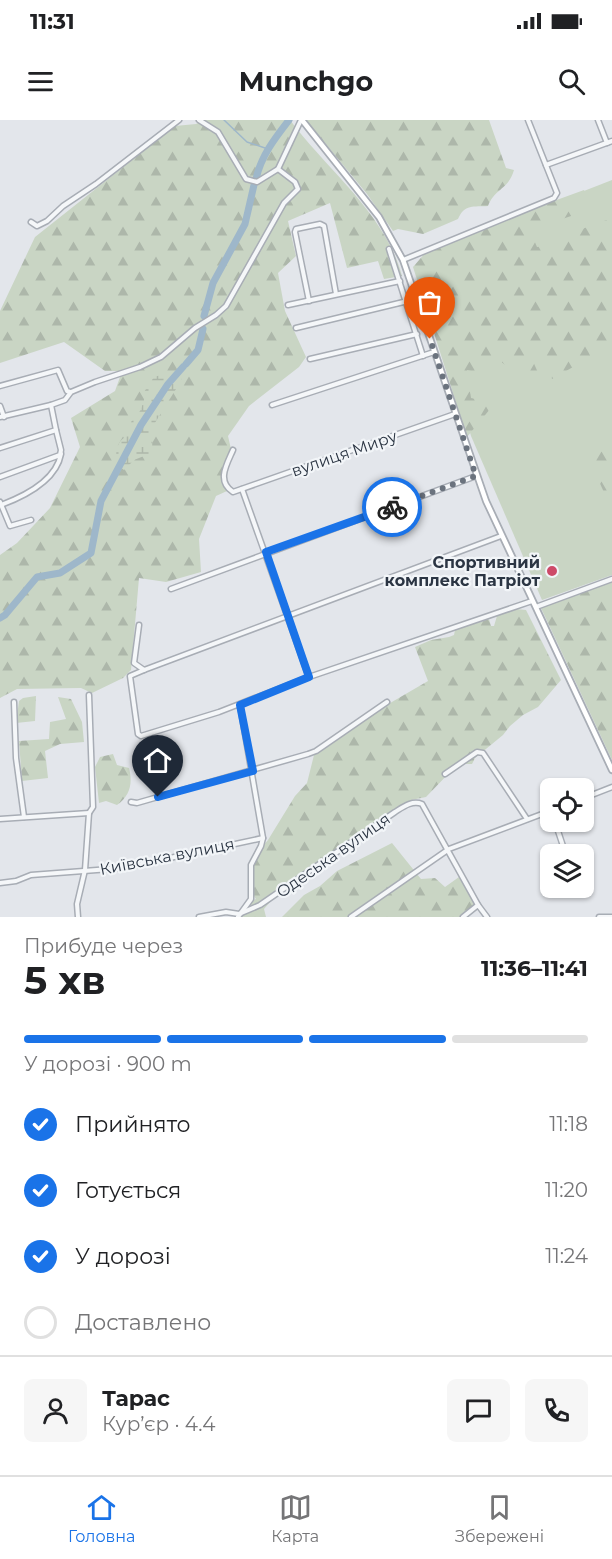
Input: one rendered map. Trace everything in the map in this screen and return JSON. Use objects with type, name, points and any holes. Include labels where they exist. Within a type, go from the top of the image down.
[{"type":"street","points":[[31,222],[37,226],[47,221],[63,206],[96,184],[179,120]]},
{"type":"street","points":[[199,120],[218,132],[246,179],[252,182],[257,182],[278,169],[301,120],[379,217],[403,260],[476,476],[501,536],[612,770]]},
{"type":"street","points":[[403,260],[554,198],[557,193],[528,120]]},
{"type":"street","points":[[546,165],[610,142],[598,120]]},
{"type":"street","points":[[0,406],[2,417],[65,400],[71,392],[161,357],[195,328],[216,315],[226,306],[284,203],[298,189],[295,182],[278,169]]},
{"type":"street","points":[[309,301],[294,232],[296,229],[320,224],[324,226],[336,294]]},
{"type":"street","points":[[389,249],[423,356]]},
{"type":"street","points":[[288,305],[400,281]]},
{"type":"street","points":[[296,328],[416,299]]},
{"type":"street","points":[[310,359],[417,334]]},
{"type":"street","points":[[272,405],[434,352]]},
{"type":"street","points":[[0,386],[58,370],[67,391],[71,392]]},
{"type":"street","points":[[32,520],[10,526],[1,504],[38,487],[57,468],[61,453],[51,405]]},
{"type":"street","name":"вулиця Миру","points":[[234,450],[224,469],[224,481],[233,492],[455,414]]},
{"type":"street","points":[[0,448],[56,430]]},
{"type":"street","points":[[0,477],[58,457],[61,453]]},
{"type":"street","points":[[171,589],[476,476]]},
{"type":"street","points":[[242,489],[309,677]]},
{"type":"street","points":[[501,536],[130,676],[138,734],[141,736],[240,705],[309,677],[532,601]]},
{"type":"street","points":[[536,607],[612,579]]},
{"type":"street","points":[[139,625],[134,663],[144,670]]},
{"type":"street","points":[[78,917],[76,904],[85,870],[89,813],[93,807],[89,695]]},
{"type":"street","points":[[14,702],[16,758],[24,817]]},
{"type":"street","points":[[131,802],[137,803],[316,751],[387,702]]},
{"type":"street","points":[[239,915],[251,898],[251,865],[263,838],[240,705]]},
{"type":"street","points":[[445,774],[477,752],[483,753],[527,819]]},
{"type":"street","points":[[594,794],[612,787]]},
{"type":"street","name":"Одеська вулиця","points":[[199,917],[226,912],[239,915],[260,905],[386,818],[412,803],[422,804],[449,849]]},
{"type":"street","points":[[0,819],[89,813]]},
{"type":"street","points":[[351,917],[449,849],[540,814]]},
{"type":"street","name":"Київська вулиця","points":[[0,883],[16,881],[31,875],[138,865],[263,838]]},
{"type":"street","points":[[449,849],[486,917]]},
{"type":"street","points":[[463,917],[478,905]]},
{"type":"street","points":[[598,917],[612,917]]},
{"type":"green space","points":[[204,120],[290,120],[369,212],[394,253],[402,276],[384,279],[378,261],[347,268],[330,203],[288,221],[296,256],[278,273],[285,311],[306,357],[299,367],[249,406],[228,436],[231,449],[222,472],[222,482],[227,491],[216,496],[199,539],[201,572],[166,582],[139,578],[131,670],[123,678],[92,693],[81,688],[17,689],[0,698],[0,555],[17,543],[50,508],[80,447],[71,418],[115,391],[120,377],[119,371],[105,371],[64,342],[0,363],[0,311],[35,237],[175,126],[196,124]]},
{"type":"green space","points":[[306,120],[489,120],[506,168],[514,170],[508,182],[488,206],[466,209],[458,219],[423,234],[398,229],[393,231],[367,194]]},
{"type":"green space","points":[[612,180],[612,575],[542,600],[471,436],[426,266],[426,253]]},
{"type":"green space","points":[[584,190],[586,195],[570,201],[574,215],[524,232],[534,240],[537,247],[548,245],[552,240],[612,218],[612,339],[596,345],[584,330],[592,364],[579,377],[573,367],[552,379],[548,359],[532,359],[539,375],[529,375],[526,368],[516,374],[499,360],[484,374],[467,370],[471,398],[495,403],[467,437],[413,267],[426,252],[463,234]]},
{"type":"green space","points":[[178,370],[182,375],[181,381],[153,426],[152,450],[149,454],[134,460],[124,470],[117,465],[116,456],[119,443],[130,435],[131,422],[140,411],[144,401],[144,392],[154,377]]},
{"type":"green space","points":[[612,447],[612,510],[588,457]]},
{"type":"green space","points":[[612,578],[612,760],[541,608],[547,601]]},
{"type":"green space","points":[[516,609],[526,610],[561,680],[538,707],[523,715],[510,726],[503,735],[475,758],[472,764],[464,764],[452,770],[426,797],[411,800],[284,886],[264,909],[266,917],[239,917],[251,901],[256,899],[251,893],[249,866],[295,796],[307,783],[314,755],[385,706],[428,681],[415,647],[431,640],[449,637],[454,635],[455,630],[489,619],[491,626],[494,626],[497,616]]},
{"type":"green space","points":[[36,696],[35,721],[16,723],[19,701]]},
{"type":"green space","points":[[58,697],[71,699],[82,722],[84,742],[60,744],[45,751],[48,778],[22,781],[19,741],[49,739],[50,722],[66,719]]},
{"type":"green space","points":[[113,754],[117,765],[129,768],[131,779],[128,793],[117,805],[106,801],[99,803],[95,767],[100,757]]},
{"type":"green space","points":[[392,843],[421,879],[435,878],[445,887],[459,877],[473,900],[474,906],[460,917],[282,917],[304,895],[320,886],[337,871]]},
{"type":"waterway","points":[[224,120],[247,142],[268,149]]},
{"type":"waterway","points":[[256,179],[265,155],[289,120]]},
{"type":"waterway","points":[[204,316],[213,283],[245,224],[254,185]]},
{"type":"waterway","points":[[186,364],[198,350],[203,329]]},
{"type":"waterway","points":[[0,618],[37,577],[60,573],[91,553],[101,501],[141,425],[168,384],[183,367]]},
{"type":"way so far","points":[[392,507],[476,476],[430,339]]},
{"type":"place","name":"Спортивний комплекс Патріот","points":[[552,571]]},
{"type":"route","points":[[158,797],[253,771],[240,705],[309,677],[286,616],[266,552],[392,507]]}]
